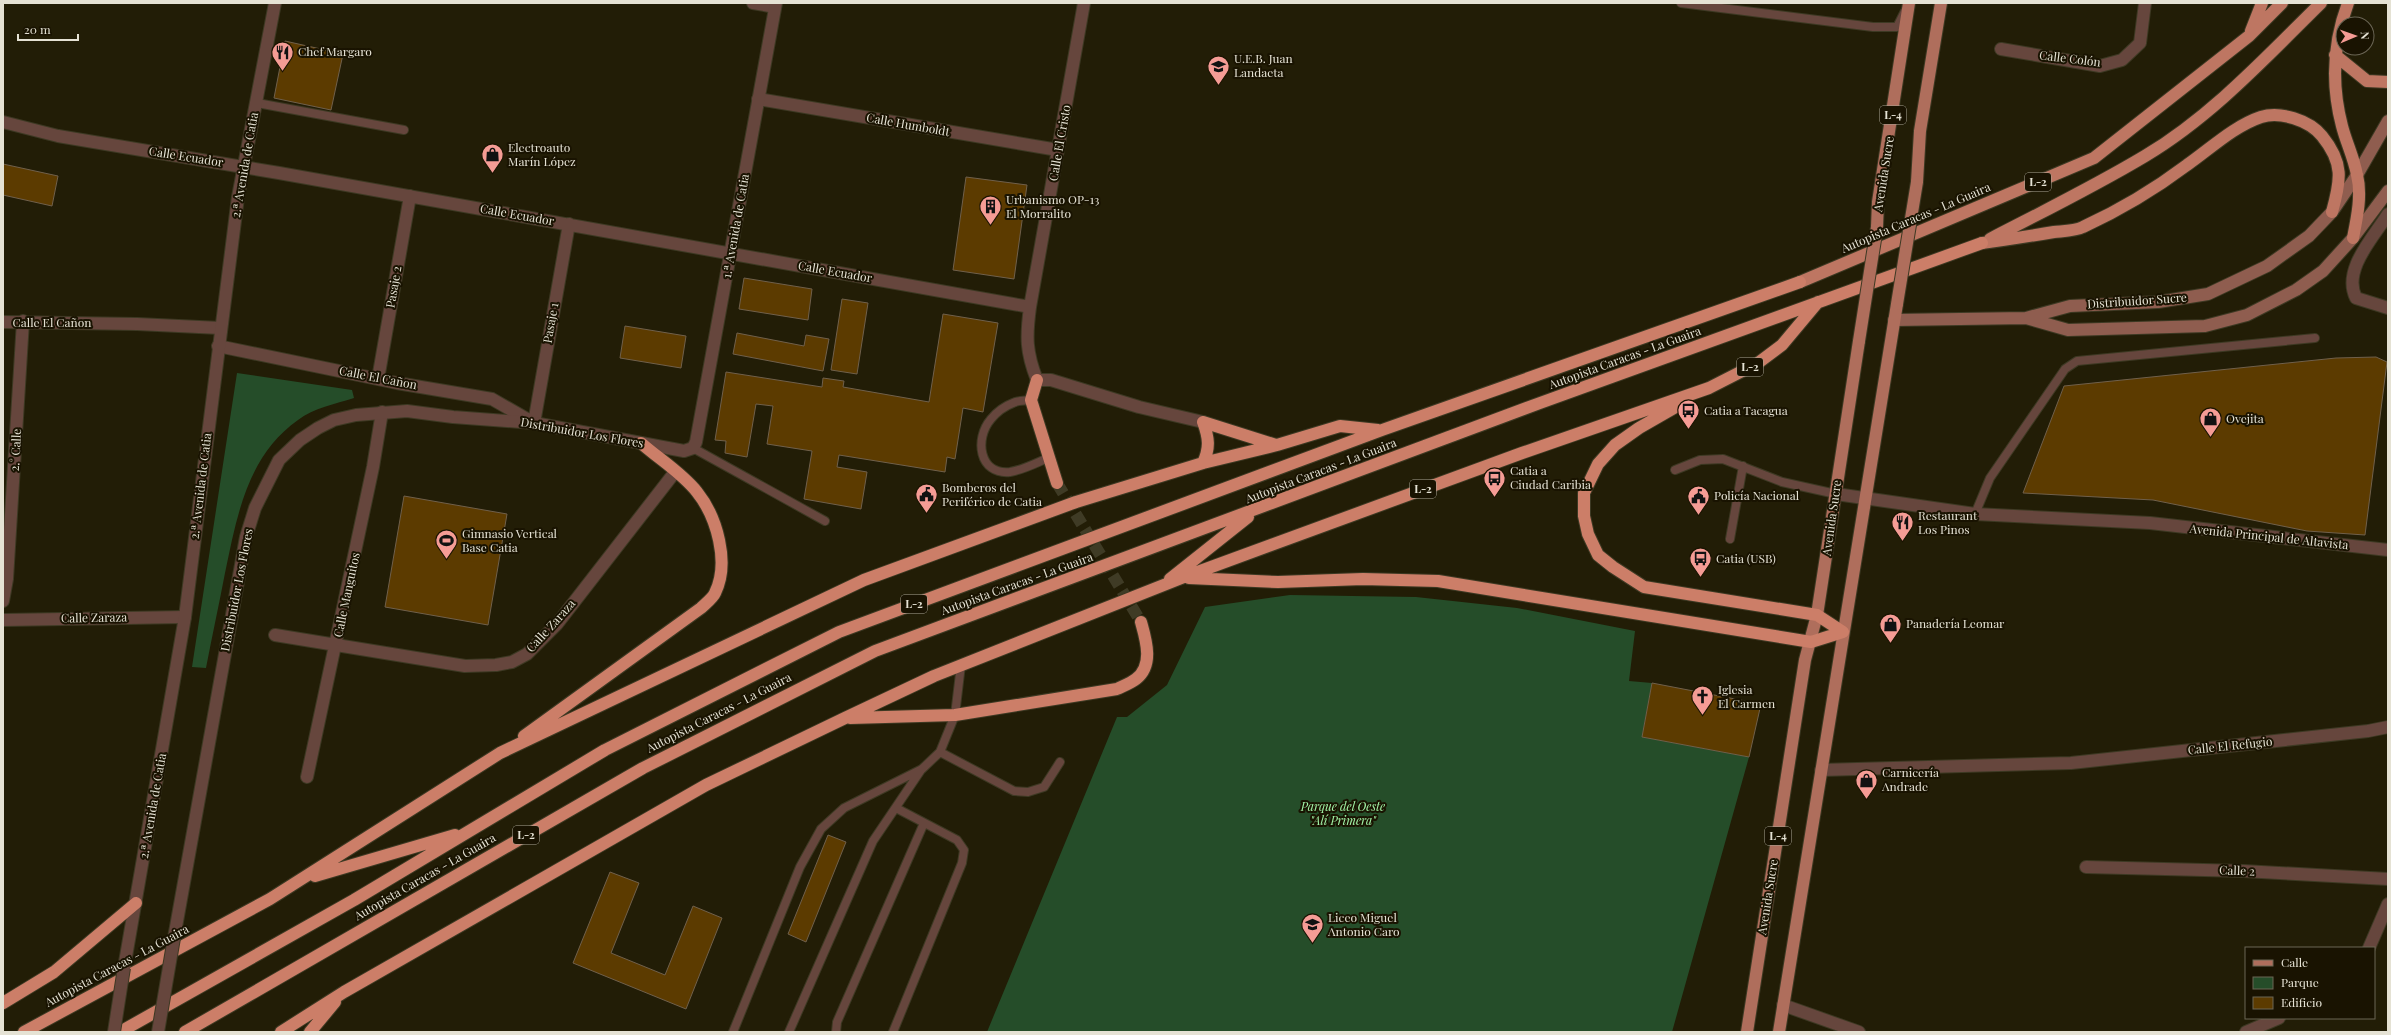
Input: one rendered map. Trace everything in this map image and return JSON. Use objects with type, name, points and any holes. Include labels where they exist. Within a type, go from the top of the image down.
[{"type":"highway","points":[[2249,36],[2262,3]]},
{"type":"highway","name":"Autopista Caracas - La Guaira","points":[[120,1032],[354,900],[605,750],[839,632],[1382,430],[1800,282],[2094,158],[2249,36],[2282,3]]},
{"type":"highway","name":"Autopista Caracas - La Guaira","points":[[185,1032],[642,768],[875,652],[1819,301],[1982,243],[2146,156],[2181,131],[2235,88],[2321,3]]},
{"type":"highway","points":[[2343,16],[2348,3]]},
{"type":"highway","points":[[2335,55],[2334,75],[2336,99],[2342,126],[2358,175],[2359,190],[2353,238]]},
{"type":"highway","points":[[2336,56],[2367,81],[2388,82]]},
{"type":"highway","points":[[1982,243],[2081,228],[2107,216],[2161,184],[2248,122],[2263,117],[2283,116],[2299,120],[2320,133],[2329,145],[2337,160],[2340,175],[2332,212]]},
{"type":"highway","name":"L-2","points":[[281,1032],[344,992],[706,785],[845,718],[961,665],[1160,587],[1522,453],[1709,388],[1758,363],[1782,345],[1819,301]]},
{"type":"highway","points":[[1037,380],[1031,400],[1057,483]]},
{"type":"highway","points":[[1709,388],[1639,428],[1615,445],[1598,464],[1584,493],[1584,516],[1588,534],[1598,555],[1613,568],[1644,587],[1817,615],[1843,632]]},
{"type":"highway","points":[[1203,422],[1277,446]]},
{"type":"highway","points":[[1203,422],[1208,435],[1209,450],[1203,463]]},
{"type":"highway","name":"Autopista Caracas - La Guaira","points":[[24,1032],[270,899],[500,753],[864,580],[1076,502],[1203,463],[1277,446],[1340,426],[1382,430]]},
{"type":"highway","points":[[500,753],[701,608],[715,594],[721,573],[718,540],[710,513],[696,492],[675,472],[641,444]]},
{"type":"highway","name":"L-2","points":[[1160,587],[1257,510]]},
{"type":"highway","points":[[1184,578],[1278,582],[1391,579],[1438,580],[1811,642],[1843,632]]},
{"type":"highway","points":[[845,718],[955,715],[1117,689],[1137,678],[1146,664],[1148,645],[1141,622]]},
{"type":"highway","name":"L-2","points":[[301,879],[471,830]]},
{"type":"highway","points":[[3,1003],[54,972],[136,903]]},
{"type":"highway","points":[[310,1032],[344,992]]},
{"type":"main road","name":"L-4","points":[[1779,1032],[1843,632],[1867,499],[1916,182],[1920,131],[1941,3]]},
{"type":"main road","name":"Avenida Sucre","points":[[1747,1032],[1805,660],[1817,615],[1836,494],[1877,227],[1878,202],[1908,4]]},
{"type":"main road","name":"Distribuidor Sucre","points":[[1894,320],[2026,318],[2070,306],[2158,302],[2208,294],[2241,280],[2292,250],[2332,212],[2358,175],[2388,121]]},
{"type":"main road","name":"Distribuidor Sucre","points":[[2026,318],[2068,330],[2144,329],[2205,326],[2225,322],[2271,305],[2323,271],[2353,238],[2388,192]]},
{"type":"street","name":"2.ª Avenida de Catia","points":[[114,1032],[185,617],[220,328],[244,167],[275,3]]},
{"type":"street","points":[[753,3],[775,5]]},
{"type":"street","name":"Calle El Cristo","points":[[1037,380],[1029,358],[1026,337],[1084,3]]},
{"type":"street","name":"Calle Colón","points":[[2000,50],[2100,66],[2122,60],[2140,43],[2145,3]]},
{"type":"street","name":"1.ª Avenida de Catia","points":[[693,448],[696,442],[731,253],[775,5]]},
{"type":"street","name":"Calle Humboldt","points":[[758,100],[1058,150]]},
{"type":"street","name":"Calle Ecuador","points":[[3,122],[58,136],[410,196],[1030,307]]},
{"type":"street","name":"Pasaje 2","points":[[378,379],[410,196]]},
{"type":"street","points":[[2388,214],[2353,269],[2351,282],[2356,298],[2388,308]]},
{"type":"street","name":"Pasaje 1","points":[[534,423],[569,224]]},
{"type":"street","name":"Calle El Cañon","points":[[3,322],[23,321],[220,328]]},
{"type":"street","name":"2.° Calle","points":[[3,601],[8,580],[23,321]]},
{"type":"street","name":"Calle El Cañon","points":[[218,346],[378,379],[492,399],[534,423]]},
{"type":"street","points":[[1037,380],[1051,380],[1139,407],[1203,422]]},
{"type":"street","name":"Distribuidor Los Flores","points":[[158,1032],[246,537],[255,508],[279,460],[300,440],[334,420],[382,412],[407,411],[453,417],[534,423],[684,451],[693,448]]},
{"type":"street","name":"Calle Manguitos","points":[[307,777],[373,467],[382,412]]},
{"type":"street","name":"Calle Zaraza","points":[[275,635],[465,666],[496,665],[512,662],[528,654],[556,624],[675,472]]},
{"type":"street","name":"Avenida Principal de Altavista","points":[[1836,494],[1975,514],[2150,523],[2388,550]]},
{"type":"street","name":"Calle Zaraza","points":[[3,620],[185,617]]},
{"type":"street","name":"Calle El Refugio","points":[[1821,770],[2071,763],[2360,732],[2388,727]]},
{"type":"street","name":"Calle 2","points":[[2086,867],[2243,871],[2388,878]]},
{"type":"street","points":[[2369,947],[2388,904]]},
{"type":"street","points":[[1783,1005],[1859,1032]]},
{"type":"street","points":[[2246,1032],[2277,1019]]},
{"type":"lane","points":[[1681,3],[1873,27],[1897,27],[1908,4]]},
{"type":"lane","points":[[257,103],[404,130]]},
{"type":"lane","points":[[1975,514],[1990,478],[2064,369],[2077,361],[2315,338]]},
{"type":"lane","points":[[1031,400],[1014,402],[990,420],[983,436],[981,449],[983,458],[986,465],[1010,472],[1048,458]]},
{"type":"lane","points":[[693,448],[825,522]]},
{"type":"lane","points":[[1675,470],[1700,460],[1723,459],[1782,482],[1836,494]]},
{"type":"lane","points":[[1730,539],[1744,466]]},
{"type":"lane","points":[[789,1032],[873,841],[922,769],[940,752],[955,715],[961,665]]},
{"type":"lane","points":[[940,752],[1014,791],[1028,792],[1044,787],[1060,762]]},
{"type":"lane","points":[[733,1032],[800,867],[821,829],[844,808],[922,769]]},
{"type":"lane","points":[[893,1032],[962,863],[964,850],[957,840],[896,808]]},
{"type":"lane","points":[[836,1032],[837,1022],[924,823]]},
{"type":"green space","points":[[237,373],[352,390],[354,398],[318,409],[298,420],[281,435],[267,451],[256,469],[247,489],[234,530],[206,668],[192,667]]},
{"type":"green space","name":"Parque del Oeste \"Alí Primera\"","points":[[1290,595],[1416,597],[1517,608],[1635,631],[1629,681],[1652,683],[1642,737],[1749,757],[1672,1032],[987,1032],[1117,717],[1127,717],[1167,685],[1205,607]]},
{"type":"building","points":[[285,41],[343,54],[331,110],[274,98]]},
{"type":"building","points":[[3,164],[58,176],[52,206],[3,195]]},
{"type":"building","name":"Urbanismo OP-13 El Morralito","points":[[966,177],[1027,185],[1014,279],[953,270]]},
{"type":"building","points":[[744,278],[812,289],[808,320],[739,309]]},
{"type":"building","points":[[842,299],[868,303],[857,374],[831,370]]},
{"type":"building","points":[[943,314],[998,323],[983,412],[963,408],[955,459],[947,457],[945,472],[839,455],[837,467],[867,472],[861,509],[804,499],[812,451],[767,444],[773,406],[756,404],[747,457],[725,453],[726,441],[715,440],[726,372],[822,387],[823,378],[844,381],[843,387],[929,402]]},
{"type":"building","points":[[625,326],[686,336],[681,368],[620,358]]},
{"type":"building","points":[[737,333],[804,346],[806,335],[829,339],[823,371],[733,354]]},
{"type":"building","name":"Ovejita","points":[[2376,357],[2387,362],[2365,535],[2307,531],[2153,500],[2023,493],[2064,386],[2336,358]]},
{"type":"building","name":"Gimnasio Vertical Base Catia","points":[[404,496],[507,514],[488,625],[385,607]]},
{"type":"building","name":"Iglesia El Carmen","points":[[1652,683],[1761,704],[1749,757],[1642,737]]},
{"type":"building","points":[[828,835],[846,842],[806,942],[788,934]]},
{"type":"building","points":[[610,872],[639,883],[611,953],[665,975],[693,906],[722,918],[686,1009],[573,963]]},
{"type":"tunnel","points":[[1057,483],[1141,622]]},
{"type":"place","name":"Chef Margaro","points":[[282,72]]},
{"type":"place","name":"U.E.B. Juan Landaeta","points":[[1219,86]]},
{"type":"place","name":"Electroauto Marín López","points":[[493,174]]},
{"type":"place","name":"Urbanismo OP-13 El Morralito","points":[[990,226]]},
{"type":"place","name":"Catia a Tacagua","points":[[1689,430]]},
{"type":"place","name":"Ovejita","points":[[2210,438]]},
{"type":"place","name":"Catia a Ciudad Caribia","points":[[1494,498]]},
{"type":"place","name":"Bomberos del Periférico de Catia","points":[[927,514]]},
{"type":"place","name":"Policía Nacional","points":[[1698,516]]},
{"type":"place","name":"Restaurant Los Pinos","points":[[1903,542]]},
{"type":"place","name":"Gimnasio Vertical Base Catia","points":[[446,560]]},
{"type":"place","name":"Catia (USB)","points":[[1701,578]]},
{"type":"place","name":"Panadería Leomar","points":[[1891,644]]},
{"type":"place","name":"Iglesia El Carmen","points":[[1702,716]]},
{"type":"place","name":"Carnicería Andrade","points":[[1867,800]]},
{"type":"place","name":"Liceo Miguel Antonio Caro","points":[[1313,944]]}]
